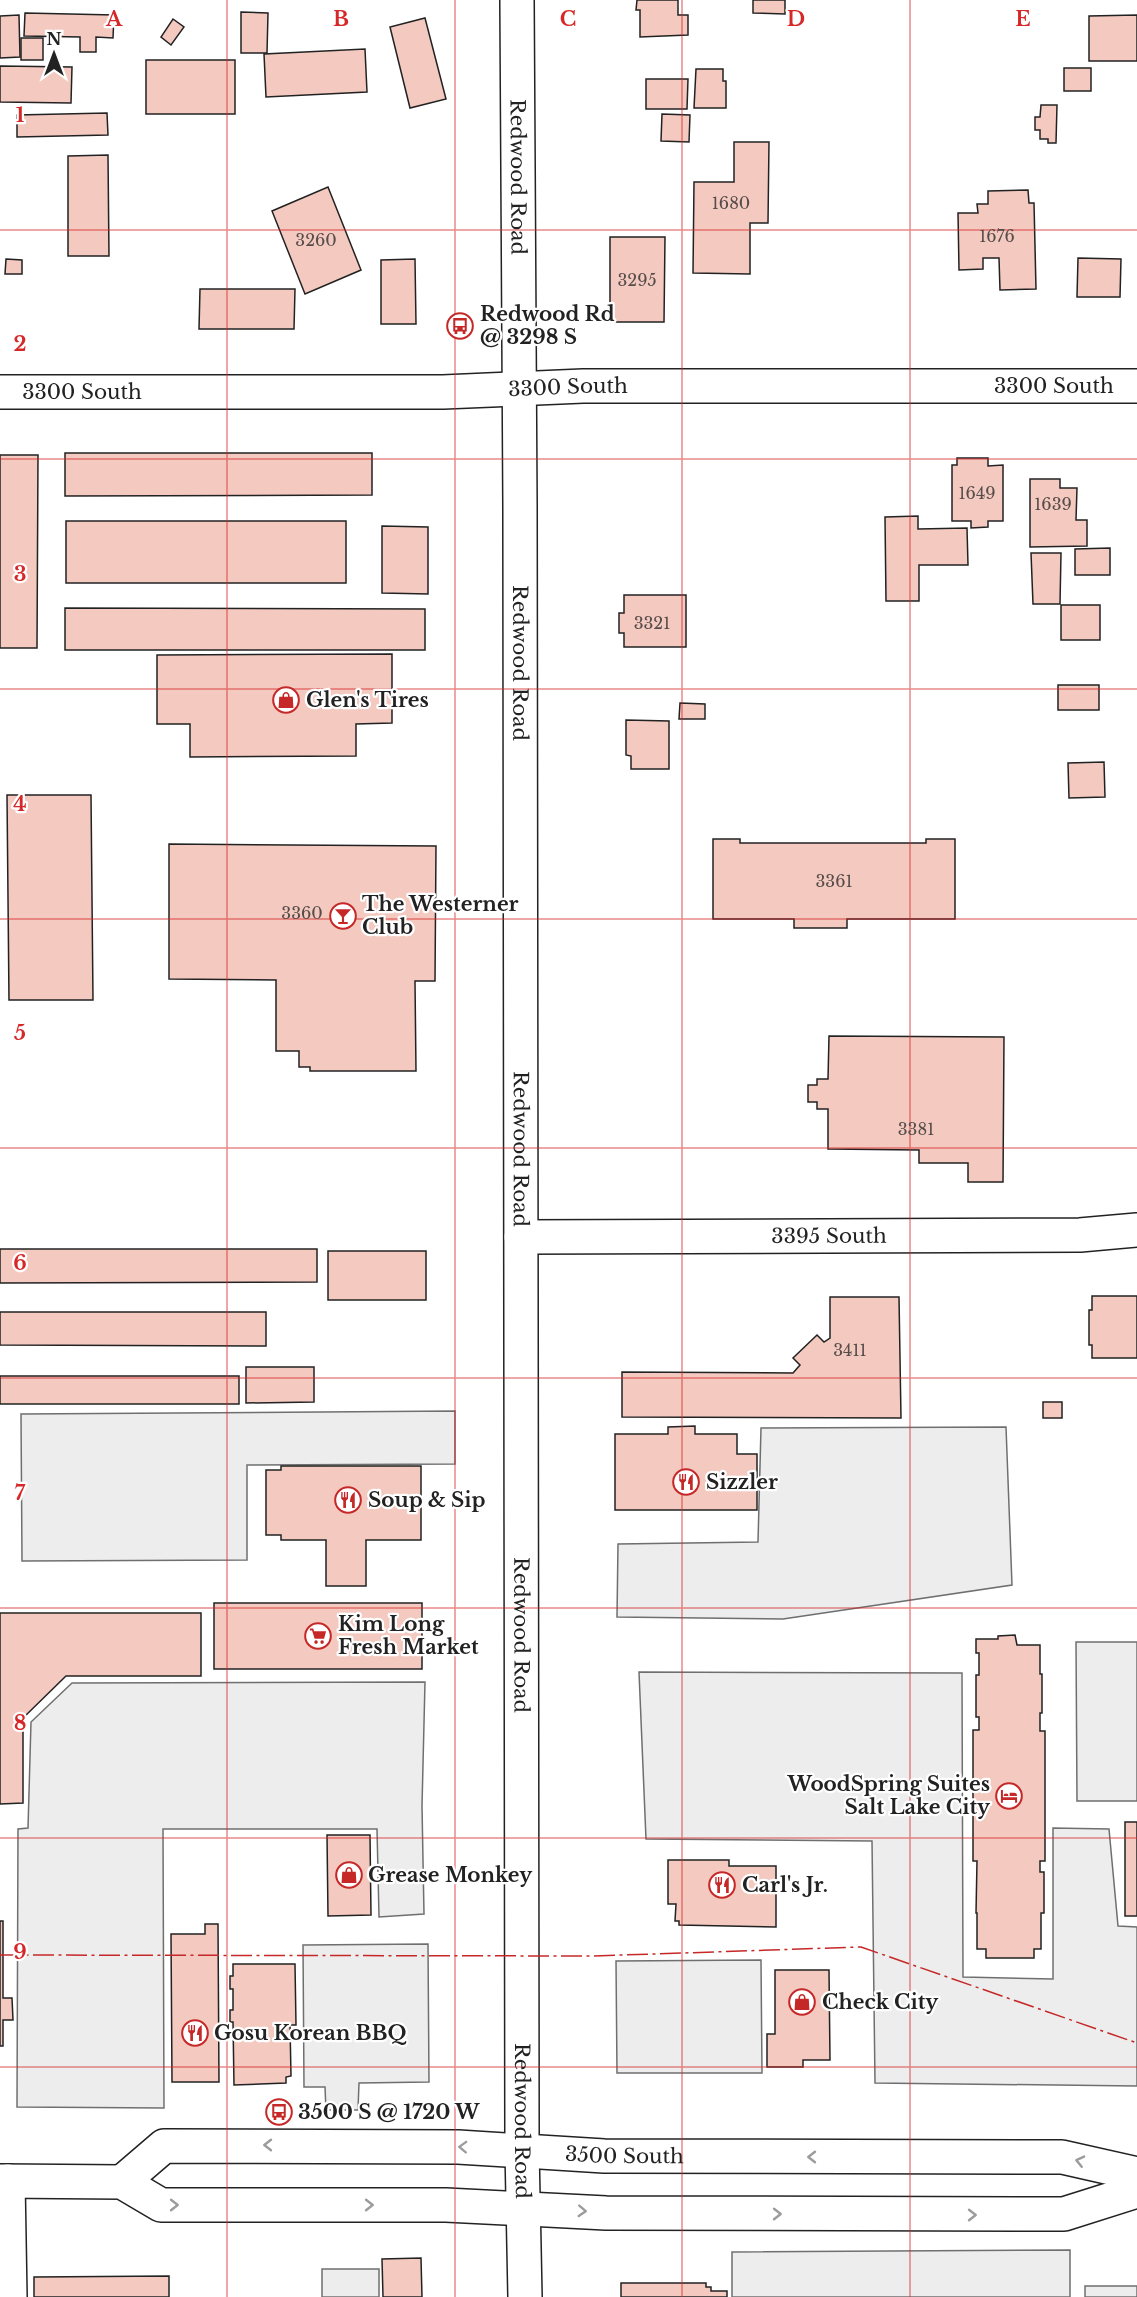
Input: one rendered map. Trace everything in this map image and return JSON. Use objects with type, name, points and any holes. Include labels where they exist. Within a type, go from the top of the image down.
[{"type":"main road","name":"Redwood Road","points":[[517,0],[520,390],[522,2150],[525,2297]]},
{"type":"main road","name":"3300 South","points":[[0,393],[443,393],[583,386],[1137,386]]},
{"type":"main road","name":"3395 South","points":[[521,1237],[1080,1236],[1137,1230]]},
{"type":"main road","name":"3500 South","points":[[122,2182],[164,2146],[376,2145],[522,2150],[604,2156],[1062,2157],[1137,2174]]},
{"type":"main road","points":[[10,2297],[4,2181],[122,2182],[160,2205],[446,2205],[606,2213],[1064,2214],[1137,2191]]},
{"type":"shaded area","points":[[455,1411],[455,1464],[247,1465],[247,1560],[22,1561],[21,1414]]},
{"type":"shaded area","points":[[1006,1427],[1012,1585],[783,1619],[617,1617],[618,1544],[758,1542],[761,1428]]},
{"type":"shaded area","points":[[1076,1642],[1137,1642],[1137,1801],[1077,1801]]},
{"type":"shaded area","points":[[639,1672],[962,1673],[963,1977],[1053,1979],[1053,1828],[1109,1829],[1118,1926],[1137,1927],[1137,2086],[875,2083],[872,1841],[646,1839]]},
{"type":"shaded area","points":[[425,1682],[422,1806],[424,1914],[379,1917],[377,1829],[163,1829],[164,2108],[17,2107],[18,1829],[28,1828],[31,1722],[72,1683]]},
{"type":"shaded area","points":[[428,1944],[429,2082],[359,2083],[358,2110],[326,2110],[325,2087],[304,2087],[303,1945]]},
{"type":"shaded area","points":[[761,1960],[762,2073],[617,2073],[616,1961]]},
{"type":"shaded area","points":[[1070,2250],[1070,2297],[732,2297],[732,2252]]},
{"type":"shaded area","points":[[322,2269],[379,2269],[379,2297],[322,2297]]},
{"type":"shaded area","points":[[1085,2286],[1137,2286],[1137,2297],[1085,2297]]},
{"type":"building","points":[[637,0],[678,0],[678,15],[688,15],[688,35],[640,37],[640,10],[636,10]]},
{"type":"building","points":[[753,0],[785,0],[785,14],[753,13]]},
{"type":"building","points":[[241,12],[268,13],[267,53],[241,53]]},
{"type":"building","points":[[25,13],[114,15],[113,38],[96,37],[96,52],[80,52],[80,37],[24,36]]},
{"type":"building","points":[[19,15],[20,57],[0,58],[0,16]]},
{"type":"building","points":[[1137,15],[1137,61],[1089,61],[1089,16]]},
{"type":"building","points":[[425,18],[446,99],[410,108],[390,27]]},
{"type":"building","points":[[173,19],[184,27],[171,45],[161,37]]},
{"type":"building","points":[[21,38],[43,38],[43,60],[21,60]]},
{"type":"building","points":[[365,49],[367,92],[266,97],[264,54]]},
{"type":"building","points":[[146,60],[235,60],[235,114],[146,114]]},
{"type":"building","points":[[0,66],[72,67],[71,103],[0,102]]},
{"type":"building","points":[[1064,68],[1091,68],[1091,91],[1064,91]]},
{"type":"building","points":[[696,69],[723,69],[723,81],[726,81],[726,108],[694,108]]},
{"type":"building","points":[[646,79],[688,79],[687,109],[646,109]]},
{"type":"building","points":[[1041,105],[1057,105],[1056,143],[1048,143],[1048,139],[1040,139],[1040,130],[1035,130],[1035,117],[1040,117]]},
{"type":"building","points":[[107,113],[108,135],[17,137],[17,115]]},
{"type":"building","points":[[662,114],[690,115],[689,142],[661,141]]},
{"type":"building","points":[[734,142],[769,142],[768,223],[750,223],[750,274],[693,273],[694,182],[734,182]]},
{"type":"building","points":[[108,155],[109,256],[68,256],[68,156]]},
{"type":"building","points":[[328,187],[361,270],[305,294],[272,211]]},
{"type":"building","points":[[1028,190],[1029,203],[1034,203],[1036,289],[1000,290],[999,258],[983,258],[983,269],[959,270],[958,213],[978,213],[977,204],[988,204],[988,191]]},
{"type":"building","points":[[610,237],[665,237],[664,322],[610,322]]},
{"type":"building","points":[[1078,258],[1121,259],[1120,297],[1077,297]]},
{"type":"building","points":[[6,259],[22,260],[22,274],[5,274]]},
{"type":"building","points":[[415,259],[416,324],[381,324],[381,260]]},
{"type":"building","points":[[200,289],[295,289],[294,329],[199,329]]},
{"type":"building","points":[[65,453],[372,453],[372,495],[65,496]]},
{"type":"building","points":[[0,455],[38,455],[37,648],[0,648]]},
{"type":"building","points":[[957,458],[988,458],[988,466],[1003,465],[1003,521],[988,521],[988,527],[971,528],[971,521],[952,521],[952,465],[957,465]]},
{"type":"building","points":[[1030,479],[1060,479],[1060,488],[1077,488],[1076,520],[1087,520],[1087,546],[1030,547]]},
{"type":"building","points":[[918,516],[918,529],[967,528],[968,565],[919,565],[919,601],[886,601],[885,517]]},
{"type":"building","points":[[66,521],[346,521],[346,583],[66,583]]},
{"type":"building","points":[[382,526],[428,527],[428,594],[382,593]]},
{"type":"building","points":[[1110,548],[1110,575],[1075,575],[1075,549]]},
{"type":"building","points":[[1031,553],[1061,553],[1060,604],[1033,604]]},
{"type":"building","points":[[624,595],[686,595],[686,647],[624,647],[624,633],[619,633],[619,613],[624,613]]},
{"type":"building","points":[[1061,605],[1100,605],[1100,640],[1061,640]]},
{"type":"building","points":[[65,608],[425,609],[425,650],[65,650]]},
{"type":"building","points":[[392,654],[392,723],[356,724],[356,756],[190,757],[190,724],[157,724],[157,655]]},
{"type":"building","points":[[1058,685],[1099,685],[1099,710],[1058,710]]},
{"type":"building","points":[[680,703],[705,704],[705,719],[679,719]]},
{"type":"building","points":[[626,720],[669,721],[669,769],[631,769],[631,756],[626,755]]},
{"type":"building","points":[[1104,762],[1105,797],[1069,798],[1068,763]]},
{"type":"building","points":[[7,795],[91,795],[93,1000],[9,1000]]},
{"type":"building","points":[[713,839],[740,839],[740,843],[926,843],[926,839],[955,839],[955,919],[847,919],[847,928],[794,928],[794,919],[713,919]]},
{"type":"building","points":[[169,844],[436,846],[435,981],[415,981],[416,1071],[310,1071],[310,1067],[299,1067],[299,1051],[276,1051],[276,980],[169,979]]},
{"type":"building","points":[[829,1036],[1004,1037],[1003,1182],[968,1182],[968,1163],[919,1163],[919,1150],[828,1149],[828,1109],[817,1109],[817,1102],[808,1102],[808,1085],[817,1085],[817,1079],[828,1079]]},
{"type":"building","points":[[0,1249],[317,1249],[317,1282],[0,1283]]},
{"type":"building","points":[[328,1251],[426,1251],[426,1300],[328,1300]]},
{"type":"building","points":[[1092,1296],[1137,1296],[1137,1358],[1092,1358],[1092,1345],[1089,1345],[1089,1310],[1092,1310]]},
{"type":"building","points":[[830,1297],[899,1297],[901,1418],[622,1417],[622,1372],[793,1373],[800,1365],[793,1358],[817,1335],[824,1342],[830,1338]]},
{"type":"building","points":[[0,1312],[266,1312],[266,1346],[0,1345]]},
{"type":"building","points":[[246,1367],[314,1367],[314,1402],[246,1403]]},
{"type":"building","points":[[0,1376],[239,1376],[239,1404],[0,1404]]},
{"type":"building","points":[[1043,1402],[1062,1402],[1062,1418],[1043,1418]]},
{"type":"building","name":"Sizzler","points":[[695,1426],[695,1434],[737,1434],[737,1454],[757,1454],[757,1510],[615,1510],[615,1434],[668,1434],[668,1427]]},
{"type":"building","points":[[281,1466],[421,1466],[421,1540],[366,1540],[366,1586],[326,1586],[326,1540],[281,1540],[281,1535],[266,1535],[266,1470],[281,1470]]},
{"type":"building","name":"Kim Long Fresh Market","points":[[214,1603],[422,1603],[422,1669],[214,1669]]},
{"type":"building","points":[[0,1613],[201,1613],[201,1676],[66,1676],[23,1718],[23,1803],[0,1804]]},
{"type":"building","name":"WoodSpring Suites Salt Lake City","points":[[1015,1635],[1017,1645],[1040,1645],[1042,1713],[1040,1713],[1040,1731],[1045,1731],[1045,1861],[1040,1861],[1040,1872],[1044,1872],[1041,1949],[1034,1949],[1034,1958],[986,1958],[986,1949],[977,1949],[977,1861],[973,1861],[973,1730],[979,1730],[979,1717],[976,1717],[976,1675],[979,1675],[979,1653],[976,1653],[976,1639],[998,1639],[998,1636]]},
{"type":"building","points":[[1125,1822],[1137,1822],[1137,1916],[1125,1916]]},
{"type":"building","name":"Grease Monkey","points":[[327,1835],[370,1835],[371,1915],[328,1916]]},
{"type":"building","name":"Carl's Jr.","points":[[668,1860],[729,1860],[729,1866],[776,1866],[776,1927],[679,1925],[679,1921],[675,1921],[676,1904],[668,1904]]},
{"type":"building","points":[[0,1921],[3,1921],[3,1998],[12,1998],[13,2020],[3,2020],[3,2046],[0,2046]]},
{"type":"building","name":"Gosu Korean BBQ","points":[[205,1924],[218,1924],[219,2082],[172,2082],[171,1934],[205,1934]]},
{"type":"building","points":[[233,1964],[295,1964],[296,2025],[290,2025],[291,2076],[286,2077],[286,2083],[234,2085],[233,2022],[230,2022],[230,2010],[233,2010],[233,1989],[230,1989],[230,1976],[233,1976]]},
{"type":"building","name":"Check City","points":[[775,1970],[829,1970],[830,2060],[803,2060],[803,2067],[767,2067],[767,2034],[775,2034]]},
{"type":"building","points":[[421,2258],[422,2297],[383,2297],[382,2259]]},
{"type":"building","points":[[169,2276],[169,2297],[34,2297],[34,2277]]},
{"type":"building","points":[[621,2283],[706,2283],[706,2287],[711,2287],[711,2291],[727,2291],[727,2297],[621,2297]]},
{"type":"power","points":[[0,1955],[593,1956],[861,1947],[1137,2043]]},
{"type":"place","name":"Redwood Rd @ 3298 S","points":[[460,326]]},
{"type":"place","name":"Glen's Tires","points":[[286,700]]},
{"type":"place","name":"The Westerner Club","points":[[343,916]]},
{"type":"place","name":"Sizzler","points":[[686,1482]]},
{"type":"place","name":"Soup & Sip","points":[[348,1500]]},
{"type":"place","name":"Kim Long Fresh Market","points":[[318,1636]]},
{"type":"place","name":"WoodSpring Suites Salt Lake City","points":[[1009,1796]]},
{"type":"place","name":"Grease Monkey","points":[[349,1875]]},
{"type":"place","name":"Carl's Jr.","points":[[722,1885]]},
{"type":"place","name":"Check City","points":[[802,2002]]},
{"type":"place","name":"Gosu Korean BBQ","points":[[195,2033]]},
{"type":"place","name":"3500 S @ 1720 W","points":[[279,2112]]}]
